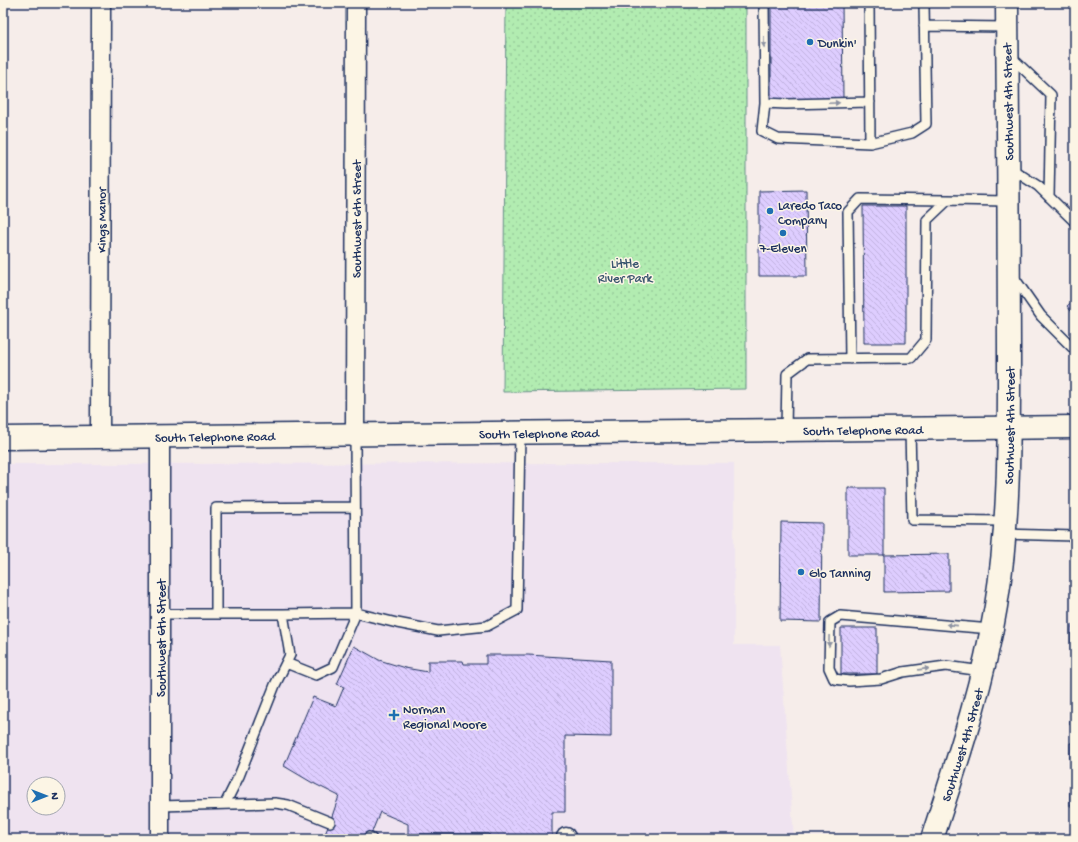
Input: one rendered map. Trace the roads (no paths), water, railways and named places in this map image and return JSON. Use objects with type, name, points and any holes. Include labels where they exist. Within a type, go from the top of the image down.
[{"type":"main road","name":"Southwest 4th Street","points":[[932,839],[970,722],[982,671],[996,608],[1005,528],[1009,427],[1007,3]]},
{"type":"main road","name":"South Telephone Road","points":[[3,438],[1075,427]]},
{"type":"street","name":"Kings Manor","points":[[100,437],[101,3]]},
{"type":"street","name":"Southwest 6th Street","points":[[355,435],[356,3]]},
{"type":"street","name":"Southwest 6th Street","points":[[160,436],[160,839]]},
{"type":"lane","points":[[764,3],[765,103],[762,131],[778,139],[870,143],[912,133],[926,124],[924,3]]},
{"type":"lane","points":[[869,3],[870,143]]},
{"type":"lane","points":[[924,26],[1007,27]]},
{"type":"lane","points":[[1007,53],[1051,95],[1049,197]]},
{"type":"lane","points":[[765,103],[870,102]]},
{"type":"lane","points":[[1008,166],[1038,186],[1075,222]]},
{"type":"lane","points":[[850,359],[848,212],[860,199],[1008,201]]},
{"type":"lane","points":[[786,430],[787,374],[807,359],[911,358],[926,340],[927,220],[948,200]]},
{"type":"lane","points":[[1009,270],[1041,316],[1075,350]]},
{"type":"lane","points":[[910,428],[912,520],[1075,536]]},
{"type":"lane","points":[[160,614],[356,613],[438,631],[487,626],[517,610],[520,433]]},
{"type":"lane","points":[[286,663],[316,675],[333,667],[356,613],[355,435]]},
{"type":"lane","points":[[216,614],[216,508],[355,507]]},
{"type":"lane","points":[[225,804],[239,776],[275,685],[290,655],[283,614]]},
{"type":"lane","points":[[982,671],[946,666],[903,672],[881,679],[849,681],[834,679],[829,668],[830,622],[840,616],[991,629]]},
{"type":"lane","points":[[160,806],[275,803],[288,805],[330,822]]},
{"type":"place","name":"Dunkin'","points":[[810,42]]},
{"type":"place","name":"Laredo Taco Company","points":[[770,211]]},
{"type":"place","name":"7-Eleven","points":[[783,233]]},
{"type":"place","name":"Glo Tanning","points":[[801,572]]},
{"type":"place","name":"Norman Regional Moore","points":[[394,715]]},
{"type":"park label","name":"Little River Park","points":[[625,270]]}]
